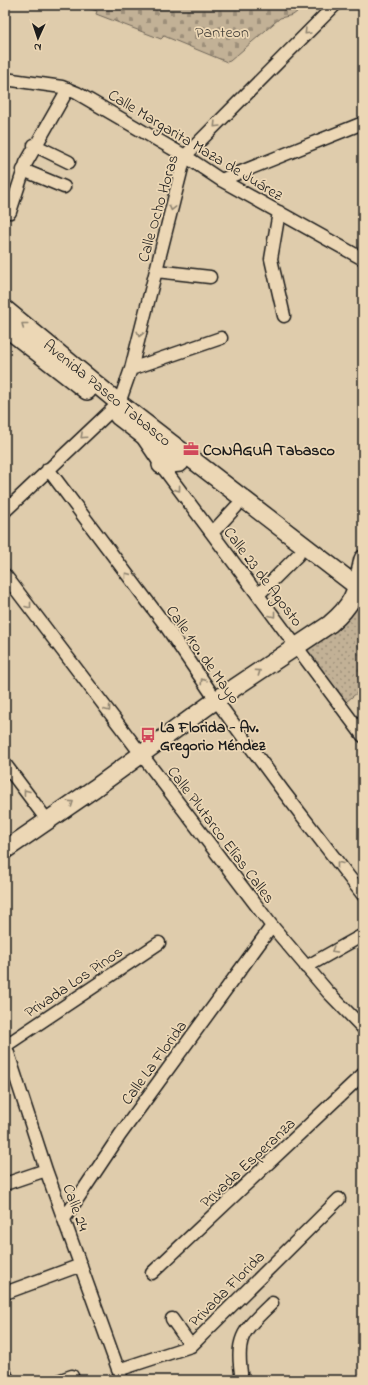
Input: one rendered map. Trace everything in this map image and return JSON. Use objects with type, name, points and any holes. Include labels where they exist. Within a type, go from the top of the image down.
[{"type":"main road","name":"Avenida Paseo Tabasco","points":[[5,309],[115,406],[140,434],[180,463],[298,555],[359,595]]},
{"type":"main road","name":"Avenida Paseo Tabasco","points":[[5,327],[115,406],[359,595]]},
{"type":"main road","points":[[161,465],[180,463]]},
{"type":"main road","points":[[5,850],[216,700],[340,616],[359,595],[363,559]]},
{"type":"street","name":"Calle Ocho Horas","points":[[5,512],[115,406],[131,369],[185,156],[335,5]]},
{"type":"street","name":"Calle Margarita Maza de Juárez","points":[[5,79],[68,89],[84,97],[185,156],[221,180],[363,259]]},
{"type":"street","points":[[10,212],[23,170],[34,146],[68,89]]},
{"type":"street","points":[[221,180],[363,123]]},
{"type":"street","points":[[34,146],[69,162]]},
{"type":"street","points":[[23,170],[64,187]]},
{"type":"street","points":[[279,212],[271,259],[284,316]]},
{"type":"street","points":[[156,271],[210,277]]},
{"type":"street","points":[[131,369],[221,338]]},
{"type":"street","name":"Calle 23 de Agosto","points":[[140,434],[161,465],[297,645],[363,736]]},
{"type":"street","name":"Calle 1ro. de Mayo","points":[[48,469],[163,622],[216,700],[363,895]]},
{"type":"street","points":[[212,533],[236,507]]},
{"type":"street","points":[[258,595],[298,555]]},
{"type":"street","name":"Calle Plutarco Elías Calles","points":[[5,575],[272,926],[306,967],[363,1028]]},
{"type":"street","points":[[5,764],[47,820]]},
{"type":"street","name":"Calle La Florida","points":[[64,1219],[120,1135],[272,926]]},
{"type":"street","points":[[306,967],[363,935]]},
{"type":"street","name":"Privada Los Pinos","points":[[5,1045],[159,943]]},
{"type":"street","name":"Calle 24","points":[[5,1045],[46,1170],[120,1375]]},
{"type":"street","name":"Privada Esperanza","points":[[152,1273],[363,1074]]},
{"type":"street","points":[[5,1184],[46,1170]]},
{"type":"street","name":"Privada Florida","points":[[120,1375],[191,1346],[339,1199]]},
{"type":"street","points":[[5,1292],[81,1265]]},
{"type":"street","points":[[242,1380],[239,1360],[243,1333],[272,1303]]},
{"type":"street","points":[[172,1318],[191,1346]]},
{"type":"street","points":[[5,1373],[8,1380]]},
{"type":"green space","name":"Panteon","points":[[78,5],[306,5],[293,15],[280,18],[227,62],[164,36],[161,39],[96,14],[97,11]]},
{"type":"green space","points":[[363,604],[363,688],[341,706],[297,645]]},
{"type":"place","name":"CONAGUA Tabasco","points":[[191,449]]},
{"type":"place","name":"La Florida - Av. Gregorio Méndez","points":[[148,735]]}]
